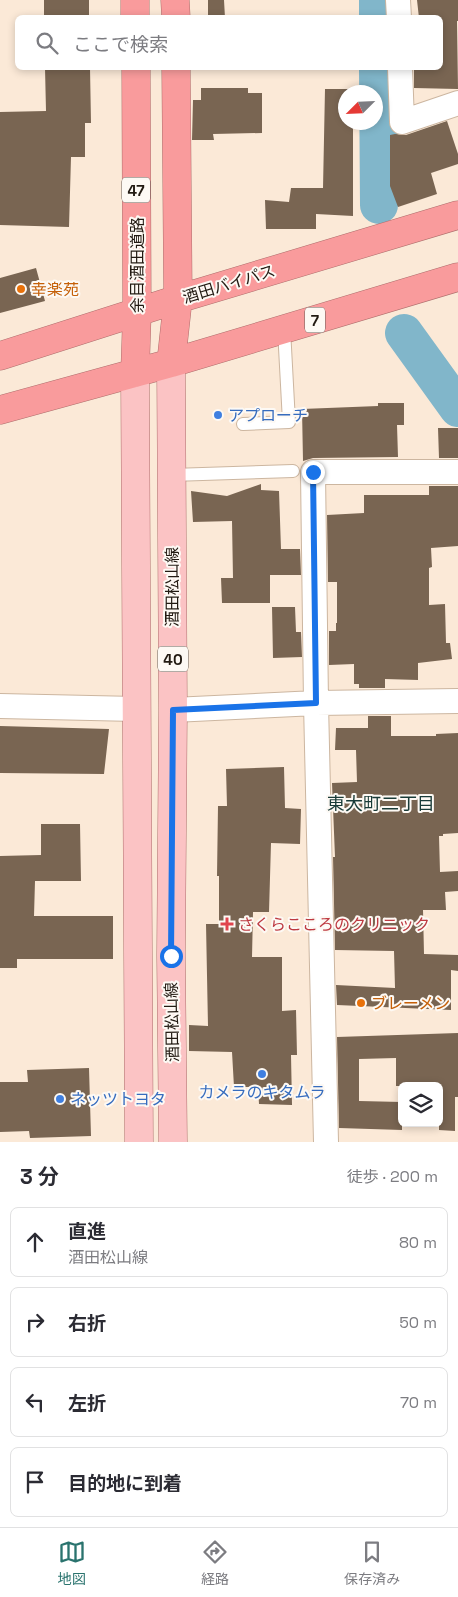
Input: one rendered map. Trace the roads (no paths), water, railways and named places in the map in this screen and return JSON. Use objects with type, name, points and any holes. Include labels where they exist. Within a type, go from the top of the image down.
[{"type":"highway","points":[[135,0],[135,15]]},
{"type":"highway","points":[[175,0],[176,15]]},
{"type":"highway","name":"余目酒田道路","points":[[135,373],[137,312],[136,70]]},
{"type":"highway","points":[[171,363],[178,299],[176,70]]},
{"type":"highway","name":"酒田バイパス","points":[[0,356],[178,299],[458,215]]},
{"type":"highway","name":"7","points":[[0,410],[171,363],[458,277]]},
{"type":"main road","name":"酒田松山線","points":[[171,363],[173,710],[171,956],[173,1142]]},
{"type":"main road","name":"酒田松山線","points":[[135,373],[139,1142]]},
{"type":"street","points":[[398,0],[399,15]]},
{"type":"street","points":[[400,70],[402,122],[458,103]]},
{"type":"street","points":[[326,1142],[313,472],[458,472]]},
{"type":"street","points":[[173,710],[316,703],[458,701]]},
{"type":"street","points":[[0,706],[136,709]]},
{"type":"lane","points":[[243,424],[290,422],[284,329]]},
{"type":"lane","points":[[172,475],[292,472]]},
{"type":"waterway","points":[[378,0],[378,15]]},
{"type":"waterway","points":[[378,70],[379,205]]},
{"type":"waterway","points":[[404,333],[458,408]]},
{"type":"place","name":"幸楽苑","points":[[21,289]]},
{"type":"place","name":"アプローチ","points":[[218,415]]},
{"type":"place","name":"さくらこころのクリニック","points":[[227,924]]},
{"type":"place","name":"ブレーメン","points":[[361,1003]]},
{"type":"place","name":"カメラのキタムラ","points":[[262,1074]]},
{"type":"place","name":"ネッツトヨタ","points":[[60,1099]]},
{"type":"district","name":"東大町二丁目","points":[[381,803]]}]
